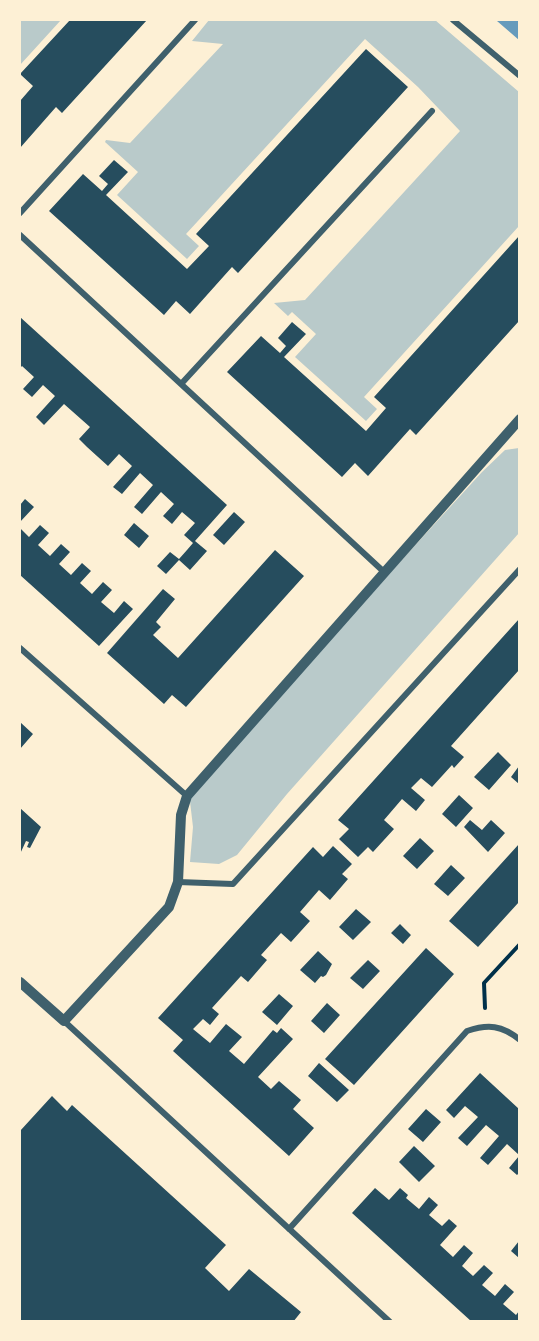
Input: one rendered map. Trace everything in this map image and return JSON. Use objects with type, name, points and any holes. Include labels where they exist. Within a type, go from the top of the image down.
[{"type":"street","points":[[20,213],[195,20]]},
{"type":"street","points":[[453,20],[519,76]]},
{"type":"street","points":[[182,383],[432,111]]},
{"type":"street","points":[[20,235],[383,571]]},
{"type":"street","points":[[64,1021],[170,907],[178,882],[181,814],[187,795],[519,419]]},
{"type":"street","points":[[178,882],[233,884],[519,569]]},
{"type":"street","points":[[20,648],[187,795]]},
{"type":"street","points":[[20,982],[390,1322]]},
{"type":"street","points":[[289,1229],[467,1031],[485,1025],[507,1029],[519,1040]]},
{"type":"path","points":[[485,1025],[484,983],[519,944]]},
{"type":"shaded area","points":[[20,20],[61,20],[20,65]]},
{"type":"shaded area","points":[[209,20],[435,20],[519,92],[519,226],[364,397],[377,409],[366,421],[295,357],[316,334],[292,312],[288,316],[274,303],[305,300],[460,131],[418,87],[365,39],[186,234],[199,246],[187,259],[117,195],[138,172],[105,142],[106,140],[130,143],[223,44],[192,41]]},
{"type":"shaded area","points":[[519,448],[519,533],[287,794],[237,855],[219,864],[190,862],[193,827],[189,793],[482,472],[505,450]]},
{"type":"water","points":[[495,20],[519,20],[519,40],[497,21]]},
{"type":"building","points":[[70,20],[147,20],[62,113],[56,107],[20,148],[20,101],[33,86],[20,74]]},
{"type":"building","points":[[366,49],[408,87],[238,273],[232,267],[190,314],[176,301],[164,315],[49,211],[83,174],[102,191],[108,184],[99,176],[114,160],[128,172],[106,195],[187,269],[209,246],[196,234]]},
{"type":"building","points":[[519,236],[519,321],[416,435],[410,429],[368,476],[355,463],[342,477],[227,372],[261,336],[280,353],[286,346],[278,338],[292,322],[306,334],[284,357],[366,431],[386,408],[374,397]]},
{"type":"building","points":[[20,317],[227,505],[195,541],[207,551],[190,570],[179,560],[166,574],[157,566],[170,552],[179,559],[187,550],[193,543],[184,535],[195,523],[182,512],[172,524],[163,516],[174,504],[161,492],[142,514],[134,507],[153,485],[140,473],[122,494],[113,487],[132,466],[119,454],[108,466],[87,447],[79,439],[90,427],[64,404],[44,425],[36,417],[55,396],[43,385],[32,397],[23,389],[34,377],[22,366],[20,368]]},
{"type":"building","points":[[25,499],[34,507],[20,522],[20,505]]},
{"type":"building","points":[[234,512],[245,522],[224,545],[213,535]]},
{"type":"building","points":[[134,523],[149,536],[139,548],[124,535]]},
{"type":"building","points":[[40,525],[49,533],[38,545],[50,556],[61,544],[70,552],[59,564],[71,575],[82,563],[91,571],[80,583],[92,594],[103,582],[112,590],[101,602],[114,613],[124,601],[133,609],[99,646],[20,575],[20,528],[29,537]]},
{"type":"building","points":[[275,550],[304,576],[186,707],[172,695],[164,704],[107,653],[163,589],[175,599],[156,622],[161,627],[153,635],[178,658]]},
{"type":"building","points":[[519,619],[519,670],[451,746],[464,757],[454,768],[452,765],[432,787],[421,778],[411,788],[425,800],[416,811],[402,799],[384,820],[394,829],[373,852],[368,847],[358,857],[339,839],[349,829],[338,820]]},
{"type":"building","points":[[20,722],[33,734],[20,749]]},
{"type":"building","points":[[498,752],[511,765],[489,790],[474,777]]},
{"type":"building","points":[[519,766],[519,784],[511,777]]},
{"type":"building","points":[[459,795],[473,808],[456,827],[442,814]]},
{"type":"building","points":[[20,808],[41,827],[30,848],[27,847],[29,842],[26,841],[20,854]]},
{"type":"building","points":[[470,820],[482,830],[491,820],[505,833],[488,852],[464,827]]},
{"type":"building","points":[[420,838],[434,851],[417,869],[403,856]]},
{"type":"building","points":[[519,844],[519,902],[478,947],[449,921]]},
{"type":"building","points":[[333,846],[352,864],[342,874],[348,879],[330,900],[319,890],[300,912],[310,921],[291,942],[281,933],[261,955],[267,960],[248,982],[241,976],[212,1008],[219,1014],[210,1025],[203,1019],[193,1029],[210,1043],[226,1024],[242,1037],[229,1051],[244,1064],[273,1030],[277,1033],[281,1028],[293,1039],[258,1077],[271,1089],[279,1081],[301,1100],[293,1109],[314,1128],[289,1156],[173,1051],[183,1040],[158,1018],[313,847],[323,857]]},
{"type":"building","points":[[451,865],[465,878],[448,896],[434,884]]},
{"type":"building","points":[[356,909],[371,922],[353,940],[339,927]]},
{"type":"building","points":[[400,924],[411,935],[403,944],[391,933]]},
{"type":"building","points":[[426,948],[454,974],[354,1085],[325,1059]]},
{"type":"building","points":[[318,951],[332,964],[326,975],[321,976],[315,983],[300,970]]},
{"type":"building","points":[[368,960],[380,971],[363,989],[350,978]]},
{"type":"building","points":[[279,994],[293,1006],[277,1025],[262,1012]]},
{"type":"building","points":[[327,1003],[340,1015],[324,1033],[311,1021]]},
{"type":"building","points":[[319,1063],[349,1090],[337,1102],[308,1076]]},
{"type":"building","points":[[480,1073],[519,1109],[519,1155],[507,1144],[488,1165],[480,1158],[499,1136],[486,1125],[467,1146],[458,1138],[478,1117],[465,1106],[454,1118],[446,1110]]},
{"type":"building","points":[[52,1096],[67,1111],[72,1105],[226,1245],[205,1268],[229,1291],[249,1269],[301,1312],[293,1322],[20,1322],[20,1131]]},
{"type":"building","points":[[426,1109],[441,1122],[423,1142],[408,1129]]},
{"type":"building","points":[[414,1146],[435,1166],[419,1182],[399,1162]]},
{"type":"building","points":[[519,1156],[519,1173],[517,1175],[509,1168]]},
{"type":"building","points":[[375,1188],[389,1200],[400,1188],[408,1195],[406,1198],[419,1209],[429,1197],[438,1205],[429,1215],[442,1226],[449,1219],[457,1226],[440,1245],[453,1257],[464,1245],[473,1253],[462,1266],[473,1276],[484,1265],[493,1273],[482,1285],[495,1296],[505,1284],[514,1292],[503,1304],[516,1315],[519,1311],[519,1322],[472,1322],[352,1213]]},
{"type":"building","points":[[519,1241],[519,1258],[511,1251]]}]
